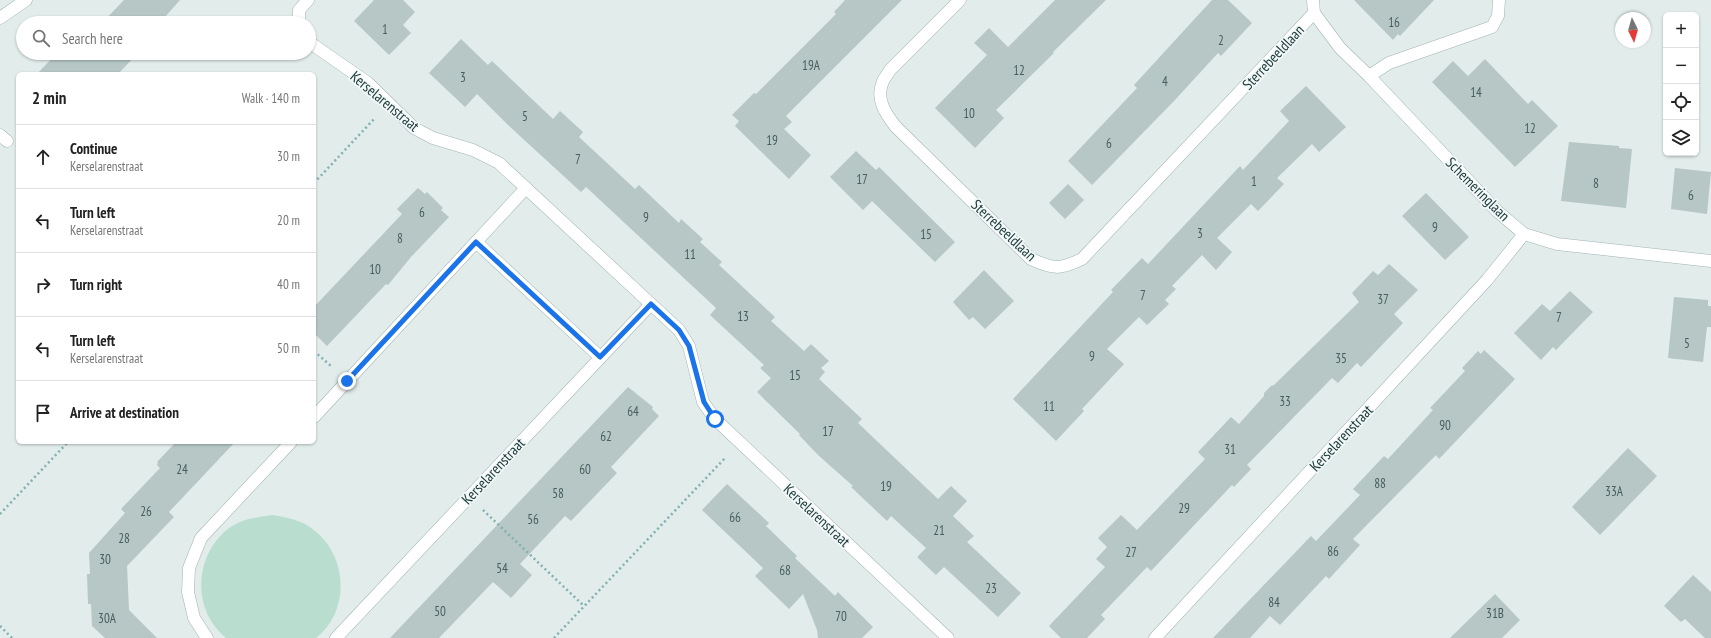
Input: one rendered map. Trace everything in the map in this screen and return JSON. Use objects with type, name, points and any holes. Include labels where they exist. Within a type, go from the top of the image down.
[{"type":"street","points":[[0,18],[26,0]]},
{"type":"street","points":[[299,16],[299,10],[308,0]]},
{"type":"street","name":"Sterrebeeldlaan","points":[[960,0],[890,70],[882,84],[880,99],[885,113],[895,126],[1031,259],[1048,267],[1067,267],[1082,260],[1314,13]]},
{"type":"street","points":[[1313,0],[1314,13]]},
{"type":"street","points":[[1369,76],[1389,64],[1492,27],[1498,16],[1499,0]]},
{"type":"street","name":"Schemeringlaan","points":[[1314,13],[1340,48],[1369,76],[1497,211],[1524,234],[1557,244],[1711,261]]},
{"type":"street","name":"Kerselarenstraat","points":[[316,47],[368,83],[414,128],[433,138],[473,150],[499,163],[679,330],[689,346],[704,402],[715,419],[948,638]]},
{"type":"street","points":[[316,415],[526,188]]},
{"type":"street","name":"Kerselarenstraat","points":[[1155,638],[1487,280],[1524,234]]},
{"type":"street","points":[[476,242],[600,357]]},
{"type":"street","name":"Kerselarenstraat","points":[[336,638],[651,304]]},
{"type":"street","points":[[208,638],[194,618],[188,592],[189,568],[201,538],[289,444]]},
{"type":"path","points":[[316,181],[389,103]]},
{"type":"path","points":[[316,353],[347,381]]},
{"type":"path","points":[[554,638],[740,442]]},
{"type":"path","points":[[0,514],[66,444]]},
{"type":"path","points":[[468,497],[584,606]]},
{"type":"path","points":[[0,626],[12,638]]},
{"type":"green space","points":[[273,515],[305,524],[326,542],[334,555],[339,569],[341,584],[335,614],[327,627],[316,638],[226,638],[215,626],[207,613],[202,598],[201,583],[203,567],[217,539],[229,528],[239,522]]},
{"type":"building","points":[[124,0],[180,0],[166,16],[109,16]]},
{"type":"building","points":[[374,0],[403,0],[415,12],[403,25],[411,33],[389,55],[354,21]]},
{"type":"building","points":[[845,0],[902,0],[786,116],[792,122],[784,129],[811,155],[789,179],[735,126],[739,121],[732,115],[754,93],[756,94],[836,14],[834,12]]},
{"type":"building","points":[[1055,0],[1106,0],[996,110],[1004,118],[975,148],[935,108],[987,55],[974,43],[989,28],[1008,47]]},
{"type":"building","points":[[1212,0],[1228,0],[1252,23],[1221,56],[1218,53],[1174,101],[1092,185],[1068,161],[1137,88],[1134,85]]},
{"type":"building","points":[[1354,0],[1434,0],[1400,36],[1398,34],[1393,40]]},
{"type":"building","points":[[461,39],[488,65],[492,61],[553,119],[560,111],[583,132],[579,137],[635,189],[639,185],[679,223],[681,219],[703,239],[700,242],[722,262],[719,265],[775,317],[771,321],[804,351],[811,344],[829,361],[821,368],[825,372],[819,379],[862,419],[858,423],[938,499],[951,486],[967,501],[953,516],[974,536],[967,542],[1021,593],[998,617],[944,567],[936,575],[917,557],[926,548],[891,516],[887,521],[851,487],[853,486],[818,455],[799,435],[800,434],[757,392],[771,378],[760,368],[764,365],[710,315],[716,308],[586,187],[581,192],[507,124],[477,94],[465,107],[429,73]]},
{"type":"building","points":[[1485,59],[1528,104],[1532,100],[1558,126],[1515,167],[1432,82],[1453,61],[1468,76]]},
{"type":"building","points":[[50,60],[131,60],[120,72],[39,72]]},
{"type":"building","points":[[1306,86],[1346,127],[1319,152],[1312,144],[1277,178],[1284,184],[1258,211],[1251,204],[1217,238],[1232,252],[1216,270],[1202,255],[1172,286],[1176,289],[1165,300],[1169,304],[1147,325],[1139,317],[1107,349],[1124,364],[1082,409],[1084,411],[1056,441],[1013,399],[1113,292],[1111,290],[1142,258],[1148,264],[1240,166],[1243,170],[1289,121],[1280,111]]},
{"type":"building","points":[[1569,142],[1619,146],[1619,148],[1632,149],[1626,208],[1561,201]]},
{"type":"building","points":[[856,151],[876,170],[879,167],[955,242],[935,262],[872,201],[863,210],[830,177]]},
{"type":"building","points":[[1675,168],[1711,172],[1707,214],[1671,209]]},
{"type":"building","points":[[1068,184],[1084,200],[1065,219],[1049,203]]},
{"type":"building","points":[[418,188],[425,194],[427,192],[443,208],[441,210],[449,217],[411,257],[388,285],[386,284],[327,346],[316,335],[316,305],[402,214],[397,209]]},
{"type":"building","points":[[1426,193],[1469,237],[1445,260],[1402,216]]},
{"type":"building","points":[[1389,264],[1418,290],[1394,314],[1403,323],[1361,367],[1357,363],[1338,383],[1332,378],[1247,465],[1251,469],[1234,487],[1232,485],[1151,571],[1147,567],[1101,615],[1105,619],[1087,638],[1061,638],[1049,626],[1105,567],[1096,559],[1107,547],[1098,538],[1121,515],[1137,530],[1205,459],[1198,452],[1231,417],[1239,424],[1264,396],[1264,393],[1359,302],[1352,293],[1373,271],[1378,275]]},
{"type":"building","points":[[984,270],[1014,301],[985,329],[973,317],[969,320],[953,302]]},
{"type":"building","points":[[1570,291],[1593,312],[1556,350],[1553,347],[1541,360],[1514,333],[1542,304],[1550,311]]},
{"type":"building","points":[[1674,297],[1708,300],[1708,306],[1711,306],[1711,327],[1707,327],[1703,362],[1668,358]]},
{"type":"building","points":[[1484,350],[1515,379],[1439,459],[1436,455],[1353,539],[1360,545],[1329,579],[1326,576],[1280,625],[1270,616],[1250,638],[1213,638],[1311,536],[1316,541],[1360,495],[1353,489],[1384,456],[1388,459],[1433,410],[1430,408],[1465,371],[1462,368],[1478,351],[1481,354]]},
{"type":"building","points":[[628,387],[653,407],[652,409],[659,416],[611,467],[617,473],[571,521],[565,516],[520,564],[532,575],[511,598],[493,582],[439,638],[390,638]]},
{"type":"building","points":[[174,444],[233,444],[169,512],[174,517],[127,566],[129,610],[157,638],[105,638],[92,626],[91,604],[88,604],[87,574],[90,574],[89,553],[125,513],[121,509],[160,468],[157,465],[157,462]]},
{"type":"building","points":[[1628,448],[1657,476],[1600,535],[1572,507]]},
{"type":"building","points":[[727,484],[769,523],[766,526],[797,556],[795,558],[835,596],[838,592],[873,627],[862,638],[818,638],[817,630],[803,594],[789,609],[755,576],[763,568],[702,510]]},
{"type":"building","points":[[1693,575],[1711,592],[1711,638],[1705,638],[1685,619],[1681,622],[1664,606]]},
{"type":"building","points":[[1495,594],[1520,620],[1502,638],[1450,638]]},
{"type":"route","points":[[347,381],[476,242],[600,357],[651,304],[679,330],[689,346],[704,402],[715,419]]}]
